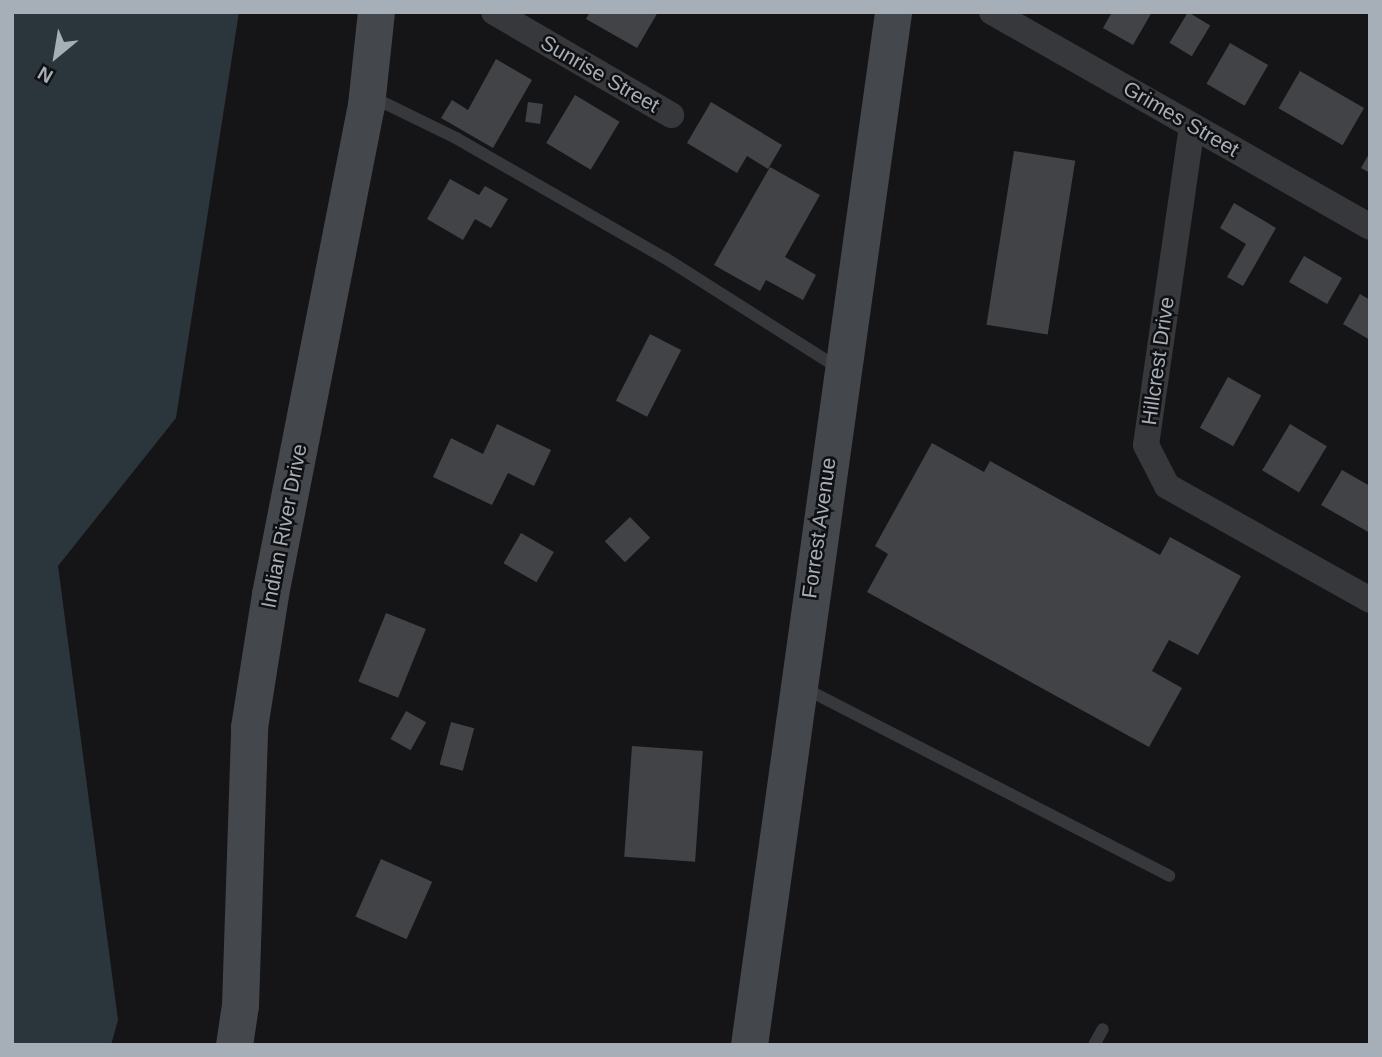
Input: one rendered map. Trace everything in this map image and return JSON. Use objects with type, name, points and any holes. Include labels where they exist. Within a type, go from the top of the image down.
[{"type":"street","name":"Indian River Drive","points":[[234,1045],[240,1005],[249,727],[270,594],[367,95],[376,12]]},
{"type":"street","name":"Sunrise Street","points":[[494,12],[671,115]]},
{"type":"street","name":"Forrest Avenue","points":[[749,1045],[892,12]]},
{"type":"street","name":"Grimes Street","points":[[992,12],[1370,227]]},
{"type":"street","name":"Hillcrest Drive","points":[[1192,126],[1146,445],[1167,486],[1370,600]]},
{"type":"lane","points":[[367,95],[456,138],[665,258],[842,370]]},
{"type":"lane","points":[[797,684],[1169,876]]},
{"type":"lane","points":[[1094,1045],[1103,1029]]},
{"type":"shaded area","points":[[12,12],[239,12],[176,418],[58,566],[118,1020],[111,1045],[12,1045]]},
{"type":"building","points":[[590,12],[658,12],[637,48],[586,19]]},
{"type":"building","points":[[1112,12],[1152,12],[1133,45],[1103,28]]},
{"type":"building","points":[[1188,12],[1210,25],[1192,56],[1169,43]]},
{"type":"building","points":[[1230,43],[1268,65],[1245,106],[1206,84]]},
{"type":"building","points":[[496,59],[532,80],[493,148],[441,118],[452,100],[468,110]]},
{"type":"building","points":[[1300,71],[1364,108],[1343,145],[1278,108]]},
{"type":"building","points":[[575,95],[620,122],[591,170],[546,143]]},
{"type":"building","points":[[528,102],[543,104],[540,124],[525,122]]},
{"type":"building","points":[[711,102],[782,145],[768,169],[747,156],[737,173],[687,143]]},
{"type":"building","points":[[1014,151],[1075,161],[1048,335],[986,325]]},
{"type":"building","points":[[1370,152],[1370,173],[1361,168]]},
{"type":"building","points":[[770,167],[820,195],[785,257],[816,275],[803,300],[766,280],[760,291],[714,265]]},
{"type":"building","points":[[450,179],[479,195],[485,186],[508,199],[491,228],[475,219],[463,240],[427,219]]},
{"type":"building","points":[[1234,203],[1276,228],[1243,286],[1227,277],[1246,244],[1220,228]]},
{"type":"building","points":[[1304,256],[1342,278],[1327,304],[1289,282]]},
{"type":"building","points":[[1360,294],[1370,300],[1370,340],[1343,324]]},
{"type":"building","points":[[650,334],[681,350],[647,417],[616,401]]},
{"type":"building","points":[[1228,377],[1261,395],[1233,446],[1200,428]]},
{"type":"building","points":[[497,424],[551,450],[534,486],[508,473],[492,505],[433,477],[451,438],[483,454]]},
{"type":"building","points":[[1290,424],[1327,446],[1299,492],[1262,470]]},
{"type":"building","points":[[932,443],[984,472],[990,461],[1160,555],[1170,537],[1241,576],[1198,655],[1169,640],[1152,671],[1182,688],[1149,747],[867,592],[888,554],[875,546]]},
{"type":"building","points":[[1342,470],[1370,486],[1370,533],[1321,505]]},
{"type":"building","points":[[630,517],[650,538],[625,562],[605,541]]},
{"type":"building","points":[[521,533],[554,552],[536,582],[504,563]]},
{"type":"building","points":[[386,613],[426,629],[398,698],[358,682]]},
{"type":"building","points":[[406,711],[426,722],[411,750],[390,739]]},
{"type":"building","points":[[451,722],[474,728],[463,771],[440,765]]},
{"type":"building","points":[[632,746],[703,751],[695,862],[624,857]]},
{"type":"building","points":[[381,859],[432,882],[407,939],[355,917]]}]
